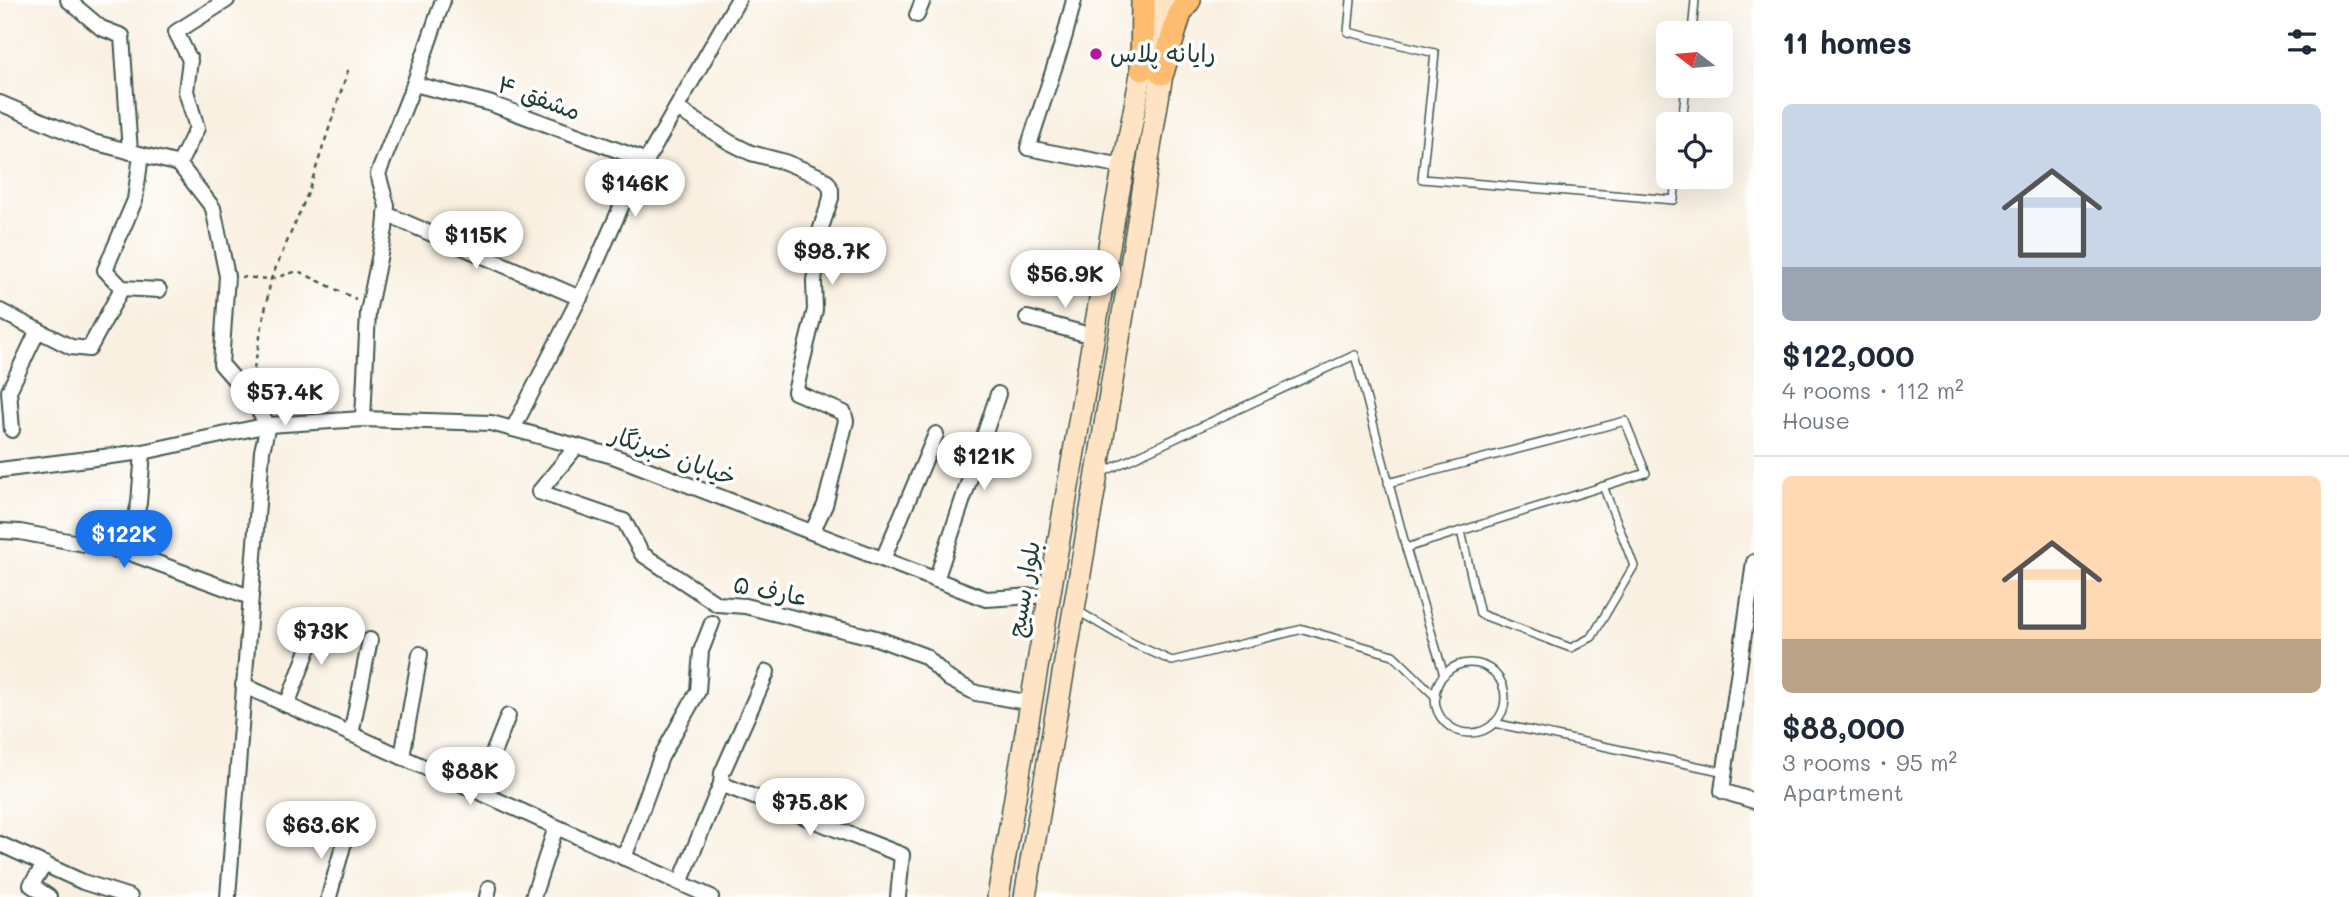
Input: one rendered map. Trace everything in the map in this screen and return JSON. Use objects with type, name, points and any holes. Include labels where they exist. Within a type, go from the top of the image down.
[{"type":"main road","points":[[1143,0],[1152,71]]},
{"type":"main road","name":"بلوار بسیج","points":[[1025,897],[1130,277],[1152,71],[1155,0]]},
{"type":"main road","name":"بلوار بسیج","points":[[998,897],[1123,166],[1174,0]]},
{"type":"main road","points":[[1152,71],[1189,0]]},
{"type":"main road","points":[[1104,273],[1130,277]]},
{"type":"street","points":[[68,0],[101,28],[122,36],[136,153],[135,200],[105,270],[122,288],[159,290]]},
{"type":"street","points":[[179,164],[197,128],[186,91],[190,60],[176,32],[227,0]]},
{"type":"street","points":[[363,419],[370,305],[387,205],[379,174],[443,0]]},
{"type":"street","points":[[513,429],[580,298],[625,198],[738,0]]},
{"type":"street","points":[[917,15],[923,0]]},
{"type":"street","points":[[1074,0],[1028,148],[1123,166]]},
{"type":"street","name":"مشفق ۴","points":[[414,84],[489,103],[647,161]]},
{"type":"street","points":[[0,103],[89,141],[179,164],[213,208],[227,276],[221,364],[268,425],[262,451],[228,897]]},
{"type":"street","points":[[678,109],[751,153],[785,162],[821,177],[831,190],[821,228],[814,281],[815,310],[794,392],[844,413],[846,421],[825,505],[812,532]]},
{"type":"street","points":[[386,214],[580,298]]},
{"type":"street","points":[[0,311],[71,347],[89,349],[122,288]]},
{"type":"street","points":[[1027,318],[1093,336]]},
{"type":"street","points":[[12,430],[4,386],[38,330]]},
{"type":"street","points":[[936,580],[999,394]]},
{"type":"street","name":"خیابان خبرنگار","points":[[0,470],[143,453],[268,425],[363,419],[491,423],[613,456],[986,599],[1049,595]]},
{"type":"street","points":[[883,559],[936,434]]},
{"type":"street","name":"عارف ۵","points":[[578,446],[539,492],[624,521],[642,555],[717,604],[745,606],[876,638],[925,656],[949,680],[976,693],[1031,703]]},
{"type":"street","points":[[127,552],[139,503],[143,453]]},
{"type":"street","points":[[0,531],[20,532],[127,552],[250,597]]},
{"type":"street","points":[[1754,562],[1722,791],[1754,801]]},
{"type":"street","points":[[288,705],[321,616]]},
{"type":"street","points":[[624,858],[662,757],[698,691],[701,651],[712,622]]},
{"type":"street","points":[[351,734],[370,640]]},
{"type":"street","points":[[402,757],[421,654]]},
{"type":"street","points":[[680,883],[721,784],[722,773],[766,672]]},
{"type":"street","points":[[243,685],[711,897]]},
{"type":"street","points":[[478,791],[508,716]]},
{"type":"street","points":[[721,784],[902,855],[900,897]]},
{"type":"street","points":[[533,897],[556,827]]},
{"type":"street","points":[[329,897],[346,835]]},
{"type":"street","points":[[0,844],[45,864],[96,892],[130,897]]},
{"type":"street","points":[[45,864],[31,885],[49,897]]},
{"type":"lane","points":[[1351,0],[1348,33],[1435,53],[1422,179],[1674,200],[1675,189]]},
{"type":"lane","points":[[1693,21],[1695,0]]},
{"type":"lane","points":[[1097,474],[1355,355],[1406,548],[1444,675]]},
{"type":"lane","points":[[1388,483],[1625,421],[1646,473],[1406,548]]},
{"type":"lane","points":[[1461,531],[1480,614],[1572,648],[1592,637],[1634,565],[1602,486]]},
{"type":"lane","points":[[1073,608],[1132,643],[1172,661],[1303,629],[1393,655],[1436,697]]},
{"type":"lane","points":[[1465,663],[1477,663],[1497,675],[1503,685],[1505,697],[1503,709],[1494,723],[1481,731],[1459,731],[1442,718],[1437,709],[1436,697],[1438,685],[1444,675],[1465,663]]},
{"type":"lane","points":[[1494,723],[1725,772]]},
{"type":"path","points":[[248,396],[271,279],[308,193],[349,67]]},
{"type":"path","points":[[227,276],[271,279],[298,271],[370,305]]},
{"type":"place","name":"رایانه پلاس","points":[[1096,54]]}]
